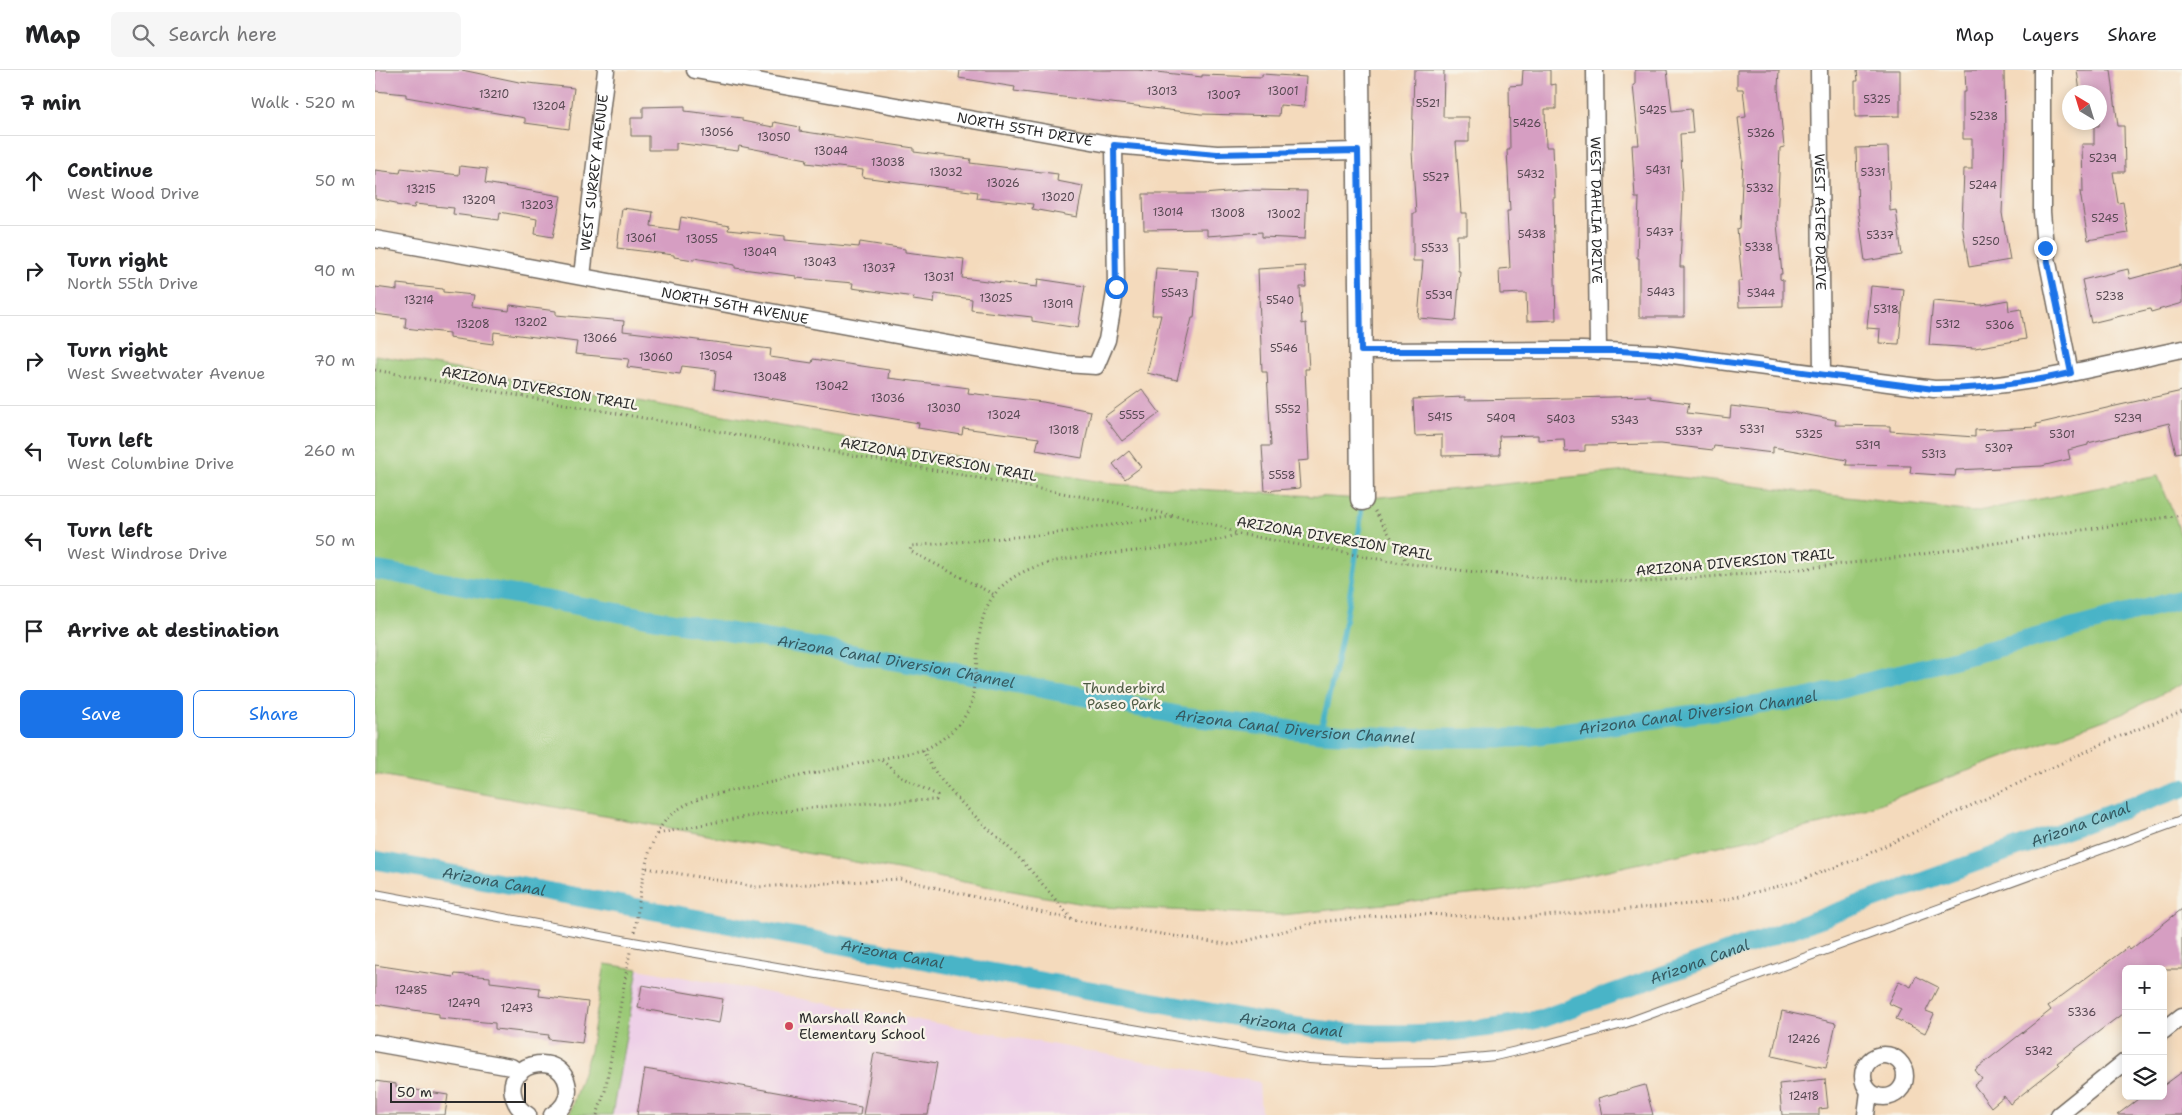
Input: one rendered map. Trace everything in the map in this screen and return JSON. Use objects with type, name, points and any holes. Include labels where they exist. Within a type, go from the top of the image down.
[{"type":"street","name":"WEST SURREY AVENUE","points":[[581,276],[606,70]]},
{"type":"street","name":"NORTH 55TH DRIVE","points":[[695,70],[1114,145],[1217,154],[1358,151]]},
{"type":"street","points":[[1358,70],[1362,494]]},
{"type":"street","name":"WEST DAHLIA DRIVE","points":[[1595,70],[1598,351]]},
{"type":"street","name":"WEST ASTER DRIVE","points":[[1819,70],[1822,375]]},
{"type":"street","points":[[2042,70],[2042,212],[2045,248],[2071,373]]},
{"type":"street","name":"NORTH 56TH AVENUE","points":[[375,239],[581,276],[861,330],[1064,364],[1096,366],[1107,340],[1116,287],[1114,145]]},
{"type":"street","points":[[1361,351],[1598,351],[1657,353],[1934,389],[1960,389],[2023,382],[2182,349]]},
{"type":"street","points":[[2167,1028],[2182,1016]]},
{"type":"street","points":[[375,1043],[511,1067],[520,1073]]},
{"type":"street","points":[[528,1115],[521,1111],[515,1102],[512,1090],[515,1080],[523,1069],[535,1063],[545,1063],[560,1071],[567,1084],[568,1093],[562,1107],[552,1115]]},
{"type":"street","points":[[2059,1115],[2122,1064]]},
{"type":"street","points":[[1866,1115],[1869,1092]]},
{"type":"lane","points":[[375,894],[1309,1059],[1375,1063],[1433,1062],[1495,1056],[1623,1024],[2182,820]]},
{"type":"path","name":"ARIZONA DIVERSION TRAIL","points":[[375,370],[1119,503],[1219,526],[1239,534],[1407,564],[1550,579],[1643,582],[1783,571],[1900,557],[2182,515]]},
{"type":"path","points":[[1362,494],[1407,564]]},
{"type":"path","points":[[993,594],[910,551],[911,546],[1049,534],[1177,516]]},
{"type":"path","points":[[597,1115],[605,1091],[626,967],[651,848],[657,834],[672,814],[691,802],[711,794],[923,750],[943,739],[956,726],[971,704],[979,630],[983,615],[993,594],[1012,578],[1037,566],[1079,558],[1219,540],[1239,534]]},
{"type":"path","points":[[647,868],[757,887],[900,879],[1073,920],[1231,945],[1318,922],[1412,913],[1508,919],[1716,902],[1795,882],[1857,859],[2113,739],[2182,712]]},
{"type":"path","points":[[923,750],[929,764],[940,780],[1018,857],[1073,920]]},
{"type":"path","points":[[657,834],[704,824],[794,810],[875,802],[936,800],[937,796],[903,778],[879,759]]},
{"type":"shaded area","name":"Marshall Ranch Elementary School","points":[[638,969],[1259,1082],[1261,1115],[612,1115]]},
{"type":"green space","name":"Thunderbird Paseo Park","points":[[375,355],[1113,484],[1362,499],[1628,471],[1973,512],[2158,476],[2182,540],[2182,684],[2123,713],[1830,822],[1516,890],[1282,915],[1100,907],[375,774]]},
{"type":"green space","points":[[605,964],[638,969],[612,1115],[569,1115],[590,1051]]},
{"type":"building","points":[[375,70],[462,70],[519,82],[574,88],[569,129],[525,123],[525,118],[406,97],[406,94],[375,91]]},
{"type":"building","points":[[960,70],[1138,70],[1202,77],[1202,75],[1262,77],[1262,74],[1306,77],[1304,107],[1280,105],[1279,116],[1201,114],[1014,91],[1015,87],[959,78]]},
{"type":"building","points":[[1414,70],[1444,70],[1443,117],[1469,117],[1469,142],[1456,142],[1461,213],[1467,213],[1467,235],[1457,235],[1458,271],[1460,271],[1456,321],[1418,318],[1423,261],[1413,261],[1413,213],[1416,213],[1412,152]]},
{"type":"building","points":[[1523,70],[1550,70],[1550,85],[1556,84],[1556,109],[1545,109],[1546,147],[1553,147],[1556,320],[1527,321],[1526,293],[1500,294],[1499,269],[1510,268],[1507,211],[1510,211],[1507,150],[1510,150],[1509,86],[1522,85]]},
{"type":"building","points":[[1635,70],[1667,70],[1672,111],[1691,109],[1693,133],[1680,134],[1683,195],[1680,267],[1684,267],[1684,317],[1639,317],[1639,258],[1637,258],[1639,198],[1635,198],[1632,145],[1639,145],[1633,85],[1635,85]]},
{"type":"building","points":[[1737,70],[1779,70],[1778,88],[1784,147],[1780,148],[1777,224],[1782,274],[1780,274],[1780,279],[1783,280],[1783,306],[1739,307],[1738,281],[1742,281],[1737,229],[1740,228],[1743,159],[1738,118],[1746,117],[1743,89],[1737,89]]},
{"type":"building","points":[[1857,70],[1900,70],[1900,116],[1855,117],[1855,81],[1858,81]]},
{"type":"building","points":[[1965,70],[2004,70],[2005,139],[2002,213],[2010,260],[1969,267],[1962,225],[1964,169],[1972,169],[1972,139],[1963,139],[1963,92],[1966,92]]},
{"type":"building","points":[[2077,70],[2111,70],[2118,126],[2124,126],[2125,172],[2113,172],[2118,203],[2123,202],[2128,233],[2088,240],[2080,192],[2083,192],[2082,144],[2094,144],[2094,130],[2107,130],[2107,85],[2079,85]]},
{"type":"building","points":[[685,106],[685,111],[742,118],[742,121],[773,127],[774,122],[800,127],[799,131],[914,148],[914,152],[971,159],[970,163],[1058,174],[1057,181],[1083,186],[1077,217],[1032,209],[1033,204],[977,198],[978,192],[862,177],[863,170],[806,163],[807,159],[739,146],[738,151],[676,143],[676,150],[649,150],[649,136],[631,136],[631,118],[643,118],[643,107]]},
{"type":"building","points":[[1888,147],[1890,211],[1896,210],[1902,255],[1865,261],[1858,210],[1856,148]]},
{"type":"building","points":[[460,166],[487,169],[485,183],[561,196],[553,237],[535,234],[537,219],[500,212],[499,220],[453,214],[454,208],[415,204],[414,208],[375,199],[375,170],[400,173],[401,168],[459,175]]},
{"type":"building","points":[[1251,190],[1307,191],[1305,239],[1262,237],[1262,232],[1207,236],[1207,229],[1144,230],[1143,194],[1203,194]]},
{"type":"building","points":[[622,208],[653,212],[651,226],[679,230],[681,217],[729,226],[728,230],[785,236],[785,240],[859,247],[860,242],[905,249],[905,252],[964,259],[962,278],[1037,287],[1038,279],[1085,286],[1078,328],[1032,321],[1032,317],[971,310],[972,299],[935,294],[934,303],[913,300],[914,297],[852,288],[853,283],[796,278],[796,276],[735,268],[735,265],[694,258],[694,260],[674,257],[674,255],[617,248]]},
{"type":"building","points":[[2182,265],[2182,303],[2151,312],[2150,309],[2091,323],[2082,280],[2128,269],[2130,279]]},
{"type":"building","points":[[1305,266],[1306,287],[1300,287],[1302,324],[1306,323],[1309,369],[1305,369],[1309,460],[1298,461],[1300,488],[1265,491],[1262,446],[1271,446],[1267,372],[1262,372],[1258,269]]},
{"type":"building","points":[[1156,268],[1198,271],[1194,318],[1192,318],[1177,380],[1147,373],[1161,315],[1152,315]]},
{"type":"building","points":[[397,284],[443,289],[443,292],[474,295],[472,306],[509,311],[510,305],[556,311],[556,315],[624,321],[623,331],[771,349],[770,357],[812,363],[813,359],[889,370],[888,378],[969,388],[968,393],[1043,402],[1091,411],[1082,458],[1036,450],[1039,438],[963,428],[962,435],[918,428],[919,423],[714,389],[716,370],[682,366],[680,374],[627,367],[629,359],[575,354],[577,342],[494,332],[493,344],[449,338],[449,333],[405,328],[406,318],[375,314],[375,287],[397,290]]},
{"type":"building","points":[[1871,286],[1904,289],[1899,344],[1879,343],[1880,329],[1867,328]]},
{"type":"building","points":[[2008,300],[2009,311],[2021,309],[2026,339],[1975,348],[1929,345],[1933,301],[1981,305]]},
{"type":"building","points":[[1142,389],[1160,413],[1122,441],[1104,417]]},
{"type":"building","points":[[2182,391],[2182,452],[2176,453],[2169,423],[2088,443],[2088,445],[2068,450],[2070,459],[2042,466],[1956,470],[1955,476],[1910,473],[1911,466],[1846,465],[1847,460],[1773,447],[1773,453],[1714,446],[1713,450],[1661,444],[1585,445],[1585,451],[1565,452],[1564,439],[1538,440],[1538,435],[1499,436],[1500,455],[1442,456],[1442,435],[1415,436],[1413,399],[1465,397],[1465,400],[1651,396],[1651,398],[1689,403],[1687,413],[1730,418],[1731,406],[1791,412],[1836,420],[1835,425],[1890,426],[1890,431],[1975,437],[1975,430],[2037,427],[2036,424]]},
{"type":"building","points":[[1129,451],[1141,467],[1125,479],[1113,464]]},
{"type":"building","points":[[2182,909],[2182,969],[2167,969],[2167,965],[2122,965],[2122,1014],[2057,1063],[2059,1065],[2010,1104],[2004,1096],[1991,1107],[1974,1085],[1982,1079],[1975,1070],[2051,1010],[2048,1006],[2128,947],[2130,950]]},
{"type":"building","points":[[375,965],[454,977],[455,974],[490,977],[490,982],[540,988],[539,996],[588,1002],[582,1043],[548,1039],[549,1035],[495,1029],[495,1023],[439,1018],[439,1014],[375,1004]]},
{"type":"building","points":[[1916,976],[1938,987],[1926,1011],[1934,1014],[1925,1033],[1896,1019],[1901,1009],[1888,1003],[1899,981],[1911,987]]},
{"type":"building","points":[[642,985],[723,999],[719,1023],[638,1008]]},
{"type":"building","points":[[1782,1011],[1836,1023],[1826,1068],[1772,1056]]},
{"type":"building","points":[[874,1053],[937,1063],[928,1115],[863,1115]]},
{"type":"building","points":[[645,1069],[861,1107],[860,1115],[637,1115]]},
{"type":"building","points":[[2182,1072],[2182,1115],[2117,1115],[2137,1100],[2167,1100],[2167,1083]]},
{"type":"building","points":[[1825,1079],[1828,1108],[1819,1109],[1819,1115],[1782,1115],[1779,1084]]},
{"type":"building","points":[[375,1081],[396,1084],[396,1087],[448,1095],[445,1115],[375,1115]]},
{"type":"building","points":[[1645,1085],[1653,1115],[1602,1115],[1598,1098]]},
{"type":"waterway","points":[[1320,733],[1346,619],[1362,504]]},
{"type":"waterway","name":"Arizona Canal Diversion Channel","points":[[375,570],[951,671],[1183,716],[1320,733],[1413,738],[1517,738],[1803,699],[2182,599]]},
{"type":"waterway","name":"Arizona Canal","points":[[375,860],[1259,1021],[1346,1032],[1381,1034],[1428,1033],[1475,1029],[1544,1018],[2182,788]]},
{"type":"place","name":"Marshall Ranch Elementary School","points":[[789,1026]]},
{"type":"route","points":[[1116,287],[1114,145],[1217,154],[1358,151],[1361,351],[1619,351],[1657,353],[1934,389],[1960,389],[2023,382],[2071,373],[2045,248]]}]
